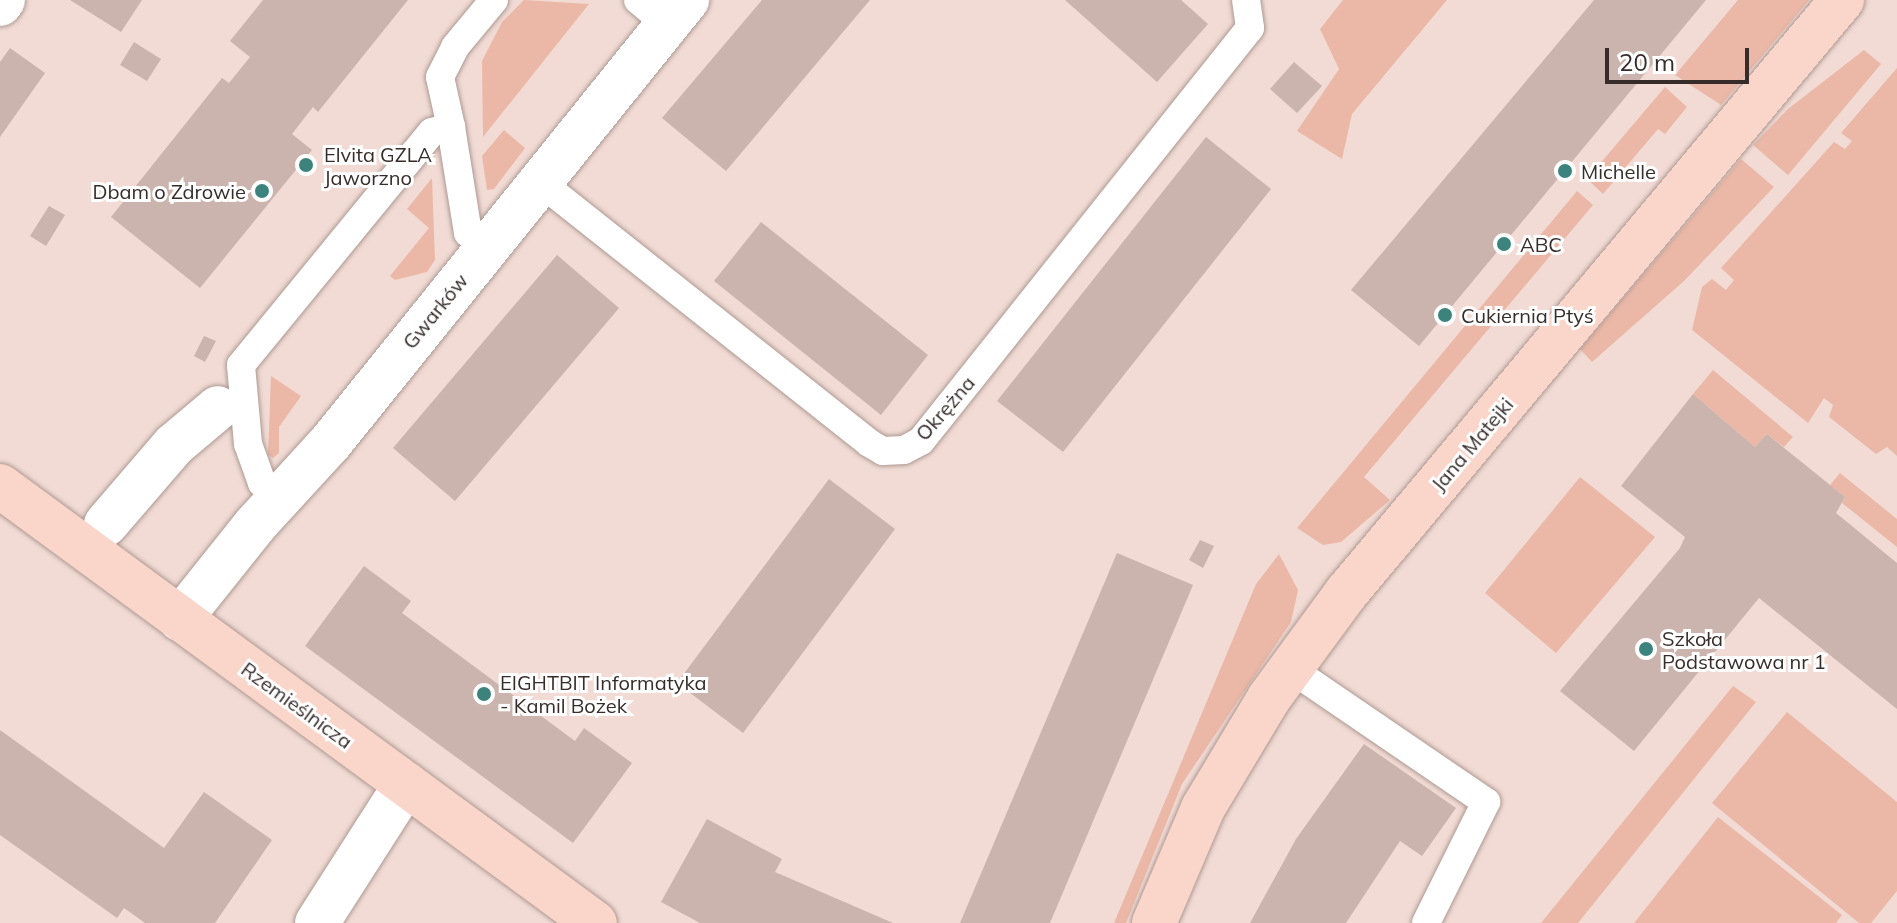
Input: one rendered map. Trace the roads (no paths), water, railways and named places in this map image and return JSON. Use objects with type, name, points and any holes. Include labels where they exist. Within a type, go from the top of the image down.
[{"type":"street","name":"Jana Matejki","points":[[1154,923],[1203,808],[1291,669],[1347,592],[1842,0]]},
{"type":"street","name":"Gwarków","points":[[180,619],[540,182],[664,8]]},
{"type":"street","points":[[106,524],[174,445],[218,408]]},
{"type":"street","name":"Rzemieślnicza","points":[[0,486],[595,923]]},
{"type":"street","points":[[317,923],[406,784]]},
{"type":"lane","points":[[487,247],[468,233],[440,77],[455,47],[494,0]]},
{"type":"lane","name":"Okrężna","points":[[540,182],[869,443],[883,451],[904,450],[921,441],[1250,28],[1246,0]]},
{"type":"lane","points":[[279,499],[262,483],[248,444],[241,365],[432,132],[451,127]]},
{"type":"lane","points":[[1291,669],[1486,802],[1426,923]]},
{"type":"place","name":"Elvita GZLA Jaworzno","points":[[306,165]]},
{"type":"place","name":"Michelle","points":[[1565,171]]},
{"type":"place","name":"Dbam o Zdrowie","points":[[262,191]]},
{"type":"place","name":"ABC","points":[[1504,244]]},
{"type":"place","name":"Cukiernia Ptyś","points":[[1445,315]]},
{"type":"place","name":"Szkoła Podstawowa nr 1","points":[[1646,649]]},
{"type":"place","name":"EIGHTBIT Informatyka - Kamil Bożek","points":[[484,694]]}]
